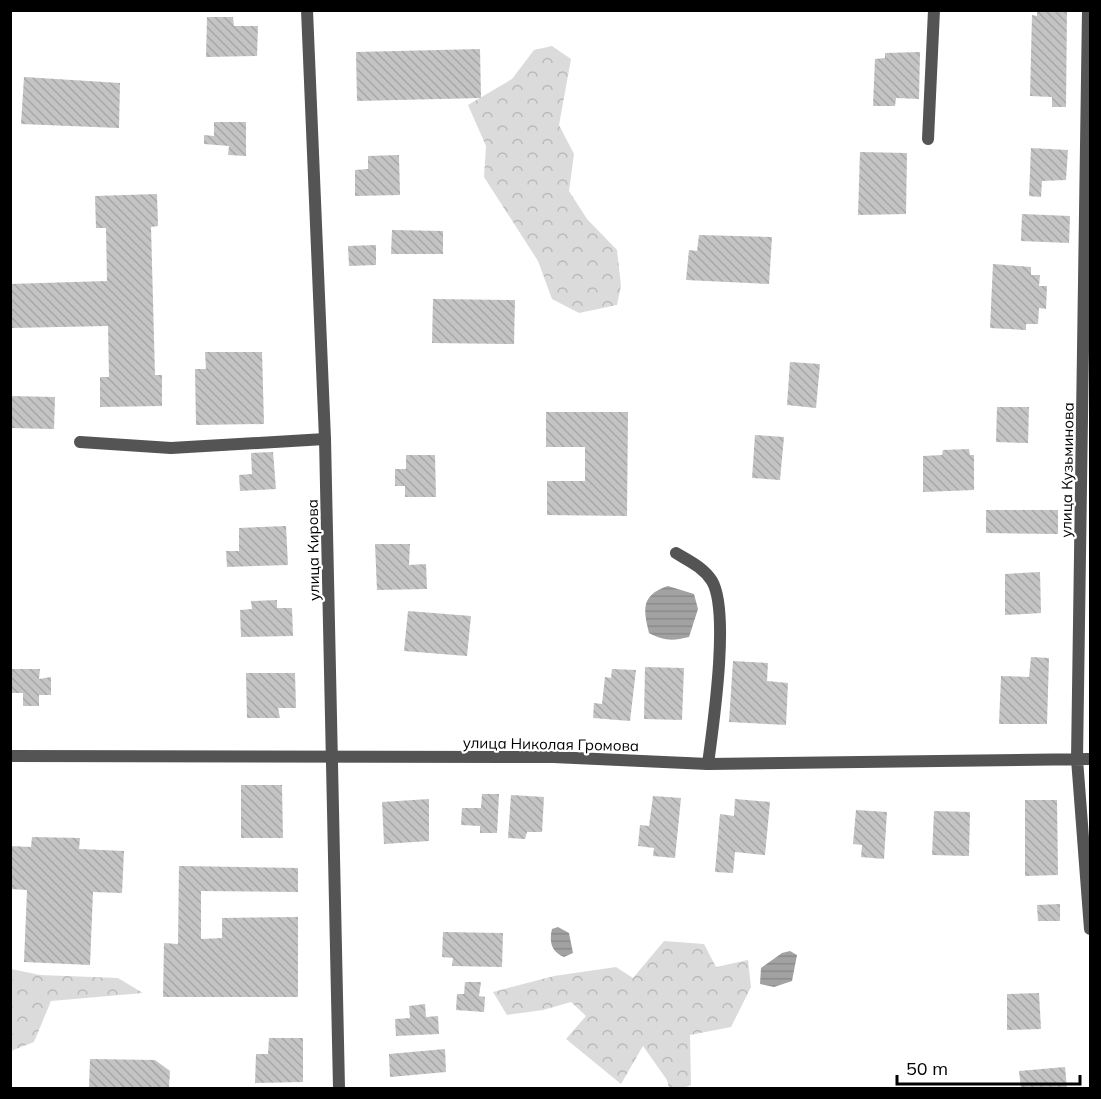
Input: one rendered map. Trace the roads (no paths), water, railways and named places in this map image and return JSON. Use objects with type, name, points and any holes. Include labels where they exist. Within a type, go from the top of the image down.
[{"type":"street","name":"улица Кирова","points":[[307,10],[325,439],[339,1089]]},
{"type":"street","points":[[928,139],[934,10]]},
{"type":"street","name":"улица Кузьминова","points":[[1088,10],[1089,122],[1077,759],[1090,929]]},
{"type":"street","points":[[80,442],[171,448],[325,439]]},
{"type":"street","points":[[676,553],[700,567],[713,582],[719,614],[717,684],[708,764]]},
{"type":"street","name":"улица Николая Громова","points":[[10,756],[553,757],[708,764],[1090,759]]}]
